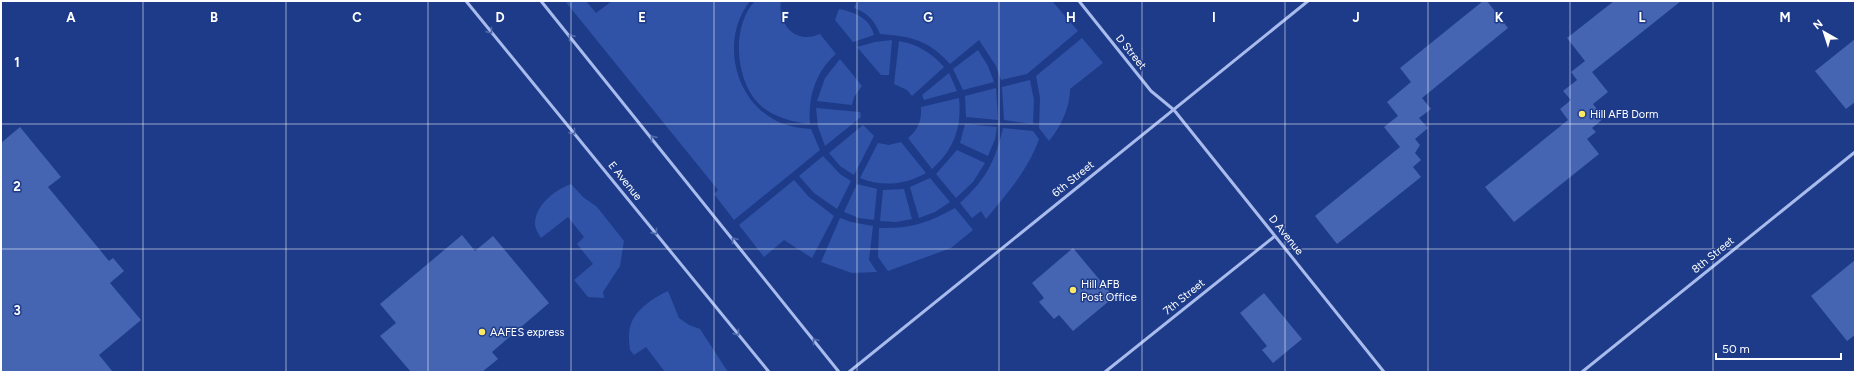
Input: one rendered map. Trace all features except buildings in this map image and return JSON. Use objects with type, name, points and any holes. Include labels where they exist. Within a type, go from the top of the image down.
[{"type":"lane","name":"E Avenue","points":[[466,1],[769,372]]},
{"type":"lane","points":[[541,1],[839,372]]},
{"type":"lane","name":"D Street","points":[[1079,1],[1151,90],[1174,110]]},
{"type":"lane","name":"6th Street","points":[[849,372],[1308,1]]},
{"type":"lane","name":"D Avenue","points":[[1174,110],[1384,372]]},
{"type":"lane","name":"8th Street","points":[[1582,372],[1855,152]]},
{"type":"lane","name":"7th Street","points":[[1105,372],[1275,236]]},
{"type":"shaded area","points":[[565,1],[586,1],[596,13],[612,1],[750,1],[741,16],[736,32],[734,49],[740,81],[748,96],[759,109],[773,119],[792,126],[811,129],[820,150],[734,220],[714,194],[718,190]]},
{"type":"shaded area","points":[[755,1],[781,1],[782,17],[790,30],[803,37],[811,37],[820,34],[836,54],[823,69],[814,86],[810,105],[810,124],[776,116],[764,109],[751,94],[745,81],[739,53],[739,38],[742,24],[747,12]]},
{"type":"shaded area","points":[[860,1],[1052,1],[1078,31],[1027,74],[1001,80],[996,66],[979,40],[950,64],[927,44],[901,36],[880,34],[870,18],[863,12],[854,8],[856,3]]},
{"type":"shaded area","points":[[839,9],[861,17],[869,24],[874,35],[853,42],[835,20]]},
{"type":"shaded area","points":[[1082,38],[1103,63],[1070,89],[1067,110],[1057,130],[1049,141],[1039,128],[1040,98],[1036,76]]},
{"type":"shaded area","points":[[892,40],[889,75],[881,75],[857,47],[875,42]]},
{"type":"shaded area","points":[[899,41],[912,44],[924,50],[944,67],[912,96],[907,90],[894,84]]},
{"type":"shaded area","points":[[978,50],[988,66],[994,82],[963,90],[953,69]]},
{"type":"shaded area","points":[[840,59],[862,86],[854,97],[852,105],[817,101],[825,78]]},
{"type":"shaded area","points":[[949,73],[957,91],[924,100],[922,95]]},
{"type":"shaded area","points":[[1030,80],[1034,100],[1033,124],[1004,120],[1002,87]]},
{"type":"shaded area","points":[[996,88],[998,120],[966,117],[965,96]]},
{"type":"shaded area","points":[[959,98],[959,119],[955,137],[946,154],[932,169],[908,138],[919,124],[921,107]]},
{"type":"shaded area","points":[[816,108],[860,112],[861,117],[825,146],[818,127]]},
{"type":"shaded area","points":[[965,124],[997,127],[995,139],[988,156],[960,143]]},
{"type":"shaded area","points":[[863,125],[874,136],[854,175],[840,166],[829,153]]},
{"type":"shaded area","points":[[1003,128],[1033,131],[1039,139],[1023,171],[986,219],[981,211],[972,218],[960,203],[983,178],[997,151]]},
{"type":"shaded area","points":[[901,142],[926,173],[910,180],[885,184],[860,178],[878,143],[889,145]]},
{"type":"shaded area","points":[[957,150],[985,163],[973,182],[956,198],[936,174]]},
{"type":"shaded area","points":[[823,156],[840,174],[851,181],[837,209],[814,193],[799,176]]},
{"type":"shaded area","points":[[930,178],[950,202],[935,212],[919,218],[910,187]]},
{"type":"shaded area","points":[[794,180],[809,197],[834,216],[812,258],[784,240],[764,257],[739,225]]},
{"type":"shaded area","points":[[571,184],[583,197],[597,207],[624,241],[620,266],[603,292],[604,298],[588,297],[574,280],[593,264],[577,244],[584,237],[568,217],[541,238],[536,228],[536,217],[542,205],[553,194]]},
{"type":"shaded area","points":[[857,184],[877,189],[874,220],[859,218],[844,212]]},
{"type":"shaded area","points":[[904,189],[912,219],[896,222],[880,221],[883,190]]},
{"type":"shaded area","points":[[955,208],[973,230],[951,248],[888,271],[878,257],[879,228],[918,224],[936,218]]},
{"type":"shaded area","points":[[840,218],[851,222],[873,226],[869,260],[877,272],[852,273],[821,262]]},
{"type":"shaded area","points":[[668,291],[679,318],[689,325],[700,329],[728,372],[665,372],[646,347],[634,355],[630,350],[629,330],[633,319],[646,304]]},
{"type":"place","name":"Hill AFB Dorm","points":[[1582,114]]},
{"type":"place","name":"Hill AFB Post Office","points":[[1073,290]]},
{"type":"place","name":"AAFES express","points":[[482,332]]}]
